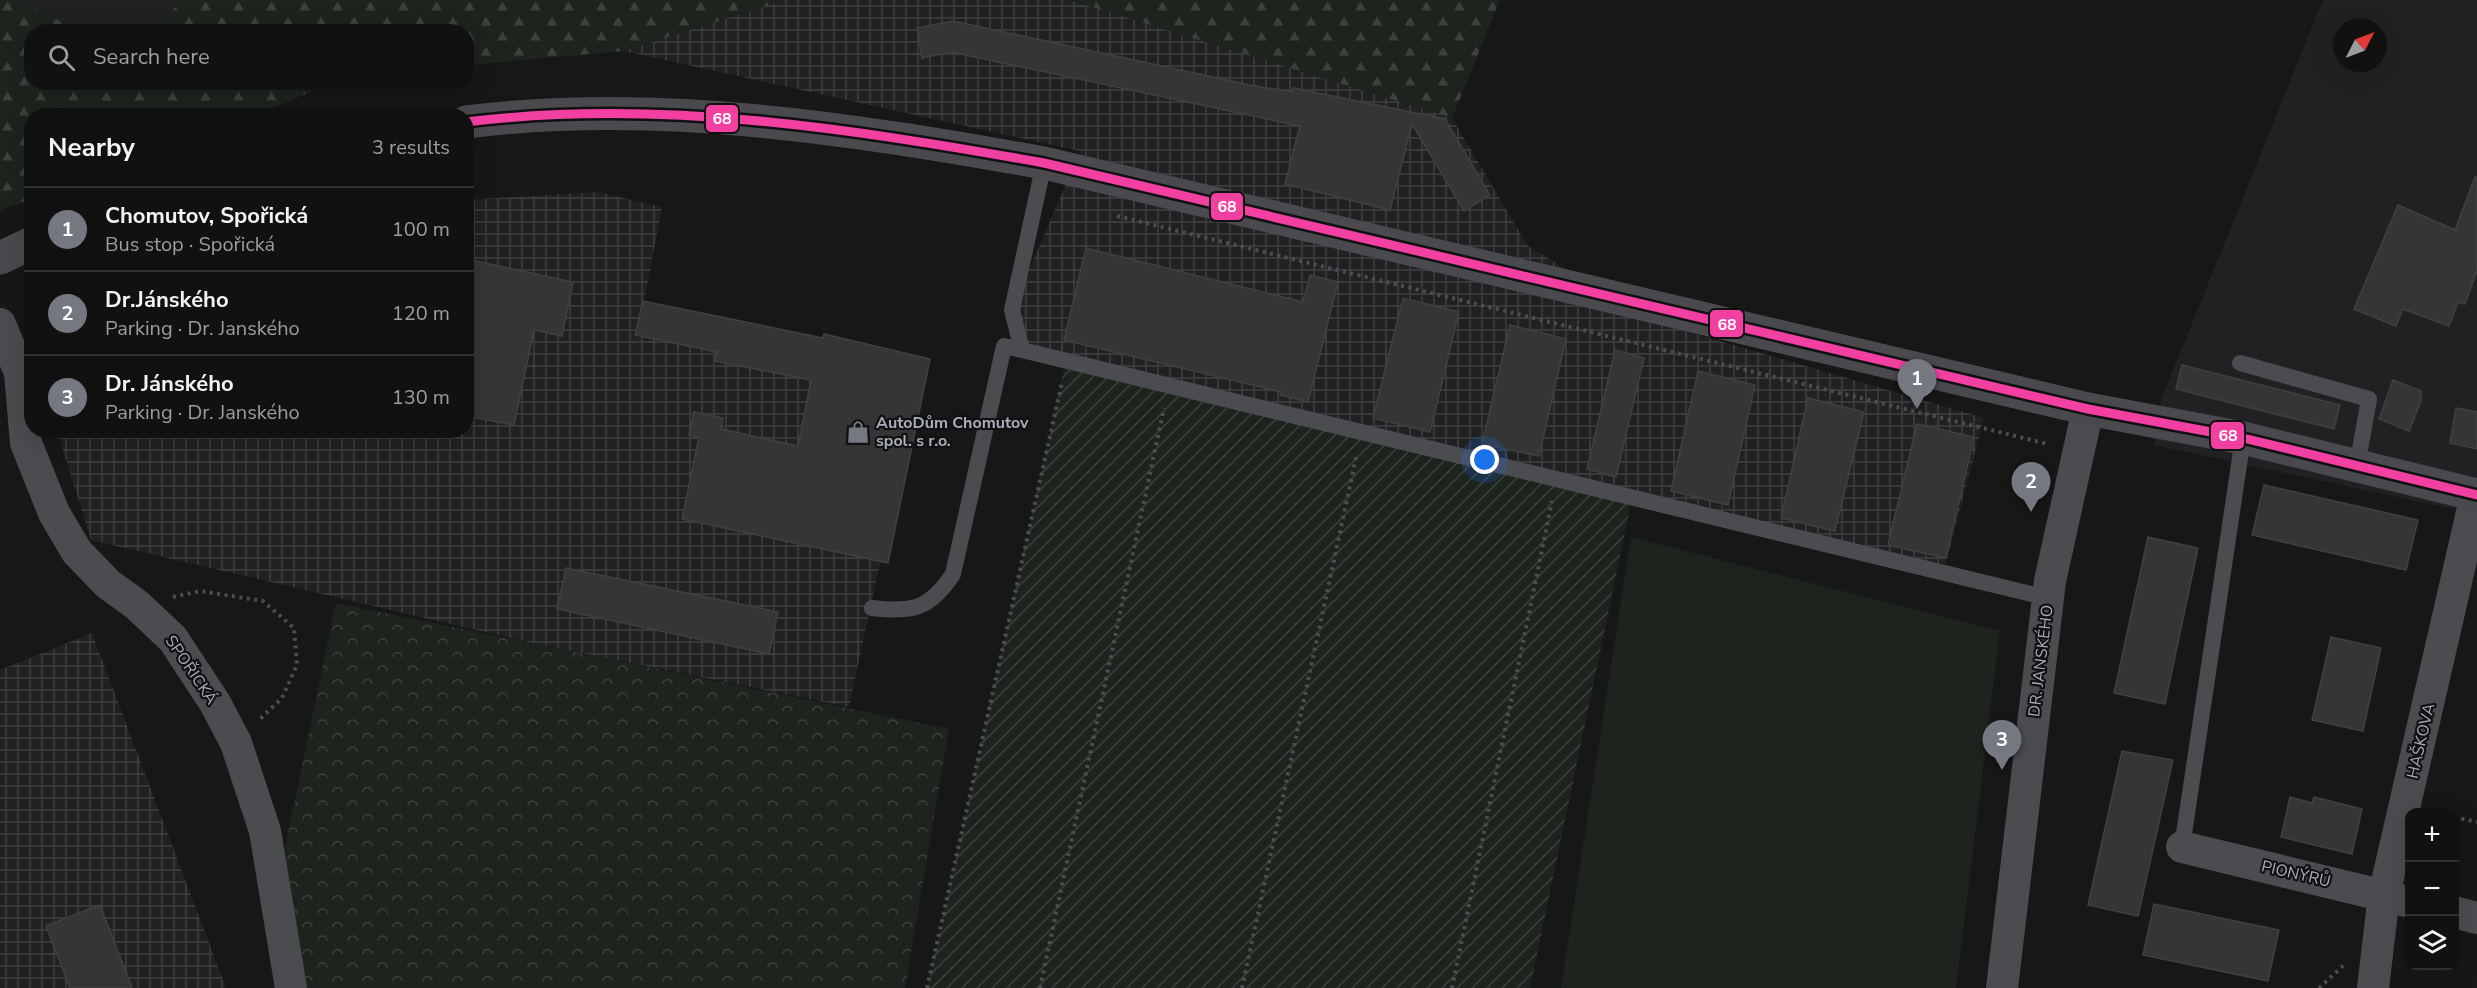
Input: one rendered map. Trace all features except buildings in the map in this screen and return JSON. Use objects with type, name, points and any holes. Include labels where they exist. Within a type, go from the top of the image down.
[{"type":"street","points":[[474,121],[609,112],[683,114],[895,137],[1044,163],[2088,409],[2243,438],[2476,495]]},
{"type":"street","points":[[0,258],[24,247]]},
{"type":"street","name":"SPOŘICKÁ","points":[[0,324],[20,374],[24,420]]},
{"type":"street","name":"DR. JANSKÉHO","points":[[2002,988],[2048,598],[2088,409]]},
{"type":"street","name":"SPOŘICKÁ","points":[[26,438],[54,513],[77,552],[108,584],[137,605],[173,639],[215,703],[236,743],[265,831],[280,909],[291,988]]},
{"type":"street","name":"HAŠKOVA","points":[[2373,988],[2397,898],[2476,495]]},
{"type":"street","name":"PIONÝRŮ","points":[[2182,847],[2397,898]]},
{"type":"street","points":[[2459,913],[2477,918]]},
{"type":"lane","points":[[1022,350],[1012,310],[1044,163]]},
{"type":"lane","points":[[873,608],[901,611],[921,606],[939,594],[953,574],[1004,346],[2048,598]]},
{"type":"lane","points":[[2240,363],[2369,399],[2357,466]]},
{"type":"lane","points":[[2182,847],[2243,438]]},
{"type":"path","points":[[1107,213],[2078,451]]},
{"type":"path","points":[[927,988],[1066,361]]},
{"type":"path","points":[[1040,988],[1169,385]]},
{"type":"path","points":[[1242,988],[1361,432]]},
{"type":"path","points":[[1452,988],[1556,480]]},
{"type":"path","points":[[137,605],[200,591],[264,601],[294,628],[297,665],[282,698],[236,743]]},
{"type":"path","points":[[2459,818],[2477,822]]},
{"type":"shaded area","points":[[16,0],[182,0],[160,24],[67,24]]},
{"type":"shaded area","points":[[784,0],[1070,0],[1452,118],[1528,246],[1651,321],[1984,418],[1942,578],[1022,350],[1012,310],[1080,151],[624,51]]},
{"type":"shaded area","points":[[2323,0],[2477,0],[2477,514],[2154,445],[2161,400]]},
{"type":"shaded area","points":[[598,192],[662,207],[642,313],[921,372],[849,707],[537,644],[91,540],[59,438],[474,438],[474,200]]},
{"type":"shaded area","points":[[92,633],[226,988],[0,988],[0,670]]},
{"type":"green space","points":[[0,0],[16,0],[67,24],[24,24],[24,90],[315,90],[273,108],[24,108],[24,201],[0,210]]},
{"type":"green space","points":[[182,0],[784,0],[624,51],[474,64],[474,24],[160,24]]},
{"type":"green space","points":[[1070,0],[1500,0],[1452,118]]},
{"type":"green space","points":[[1066,361],[1632,498],[1530,988],[927,988]]},
{"type":"green space","points":[[1631,537],[2000,631],[1956,988],[1561,988]]},
{"type":"green space","points":[[336,603],[949,729],[905,988],[305,988],[284,852]]},
{"type":"transit line","name":"68","points":[[474,121],[539,115],[684,115],[828,129],[1044,163],[2088,409],[2243,438],[2477,495]]},
{"type":"place","name":"Chomutov, Spořická","points":[[1917,409]]},
{"type":"place","name":"AutoDům Chomutov spol. s r.o.","points":[[858,432]]},
{"type":"place","name":"Dr.Jánského","points":[[2031,512]]},
{"type":"place","name":"Dr. Jánského","points":[[2002,770]]}]
